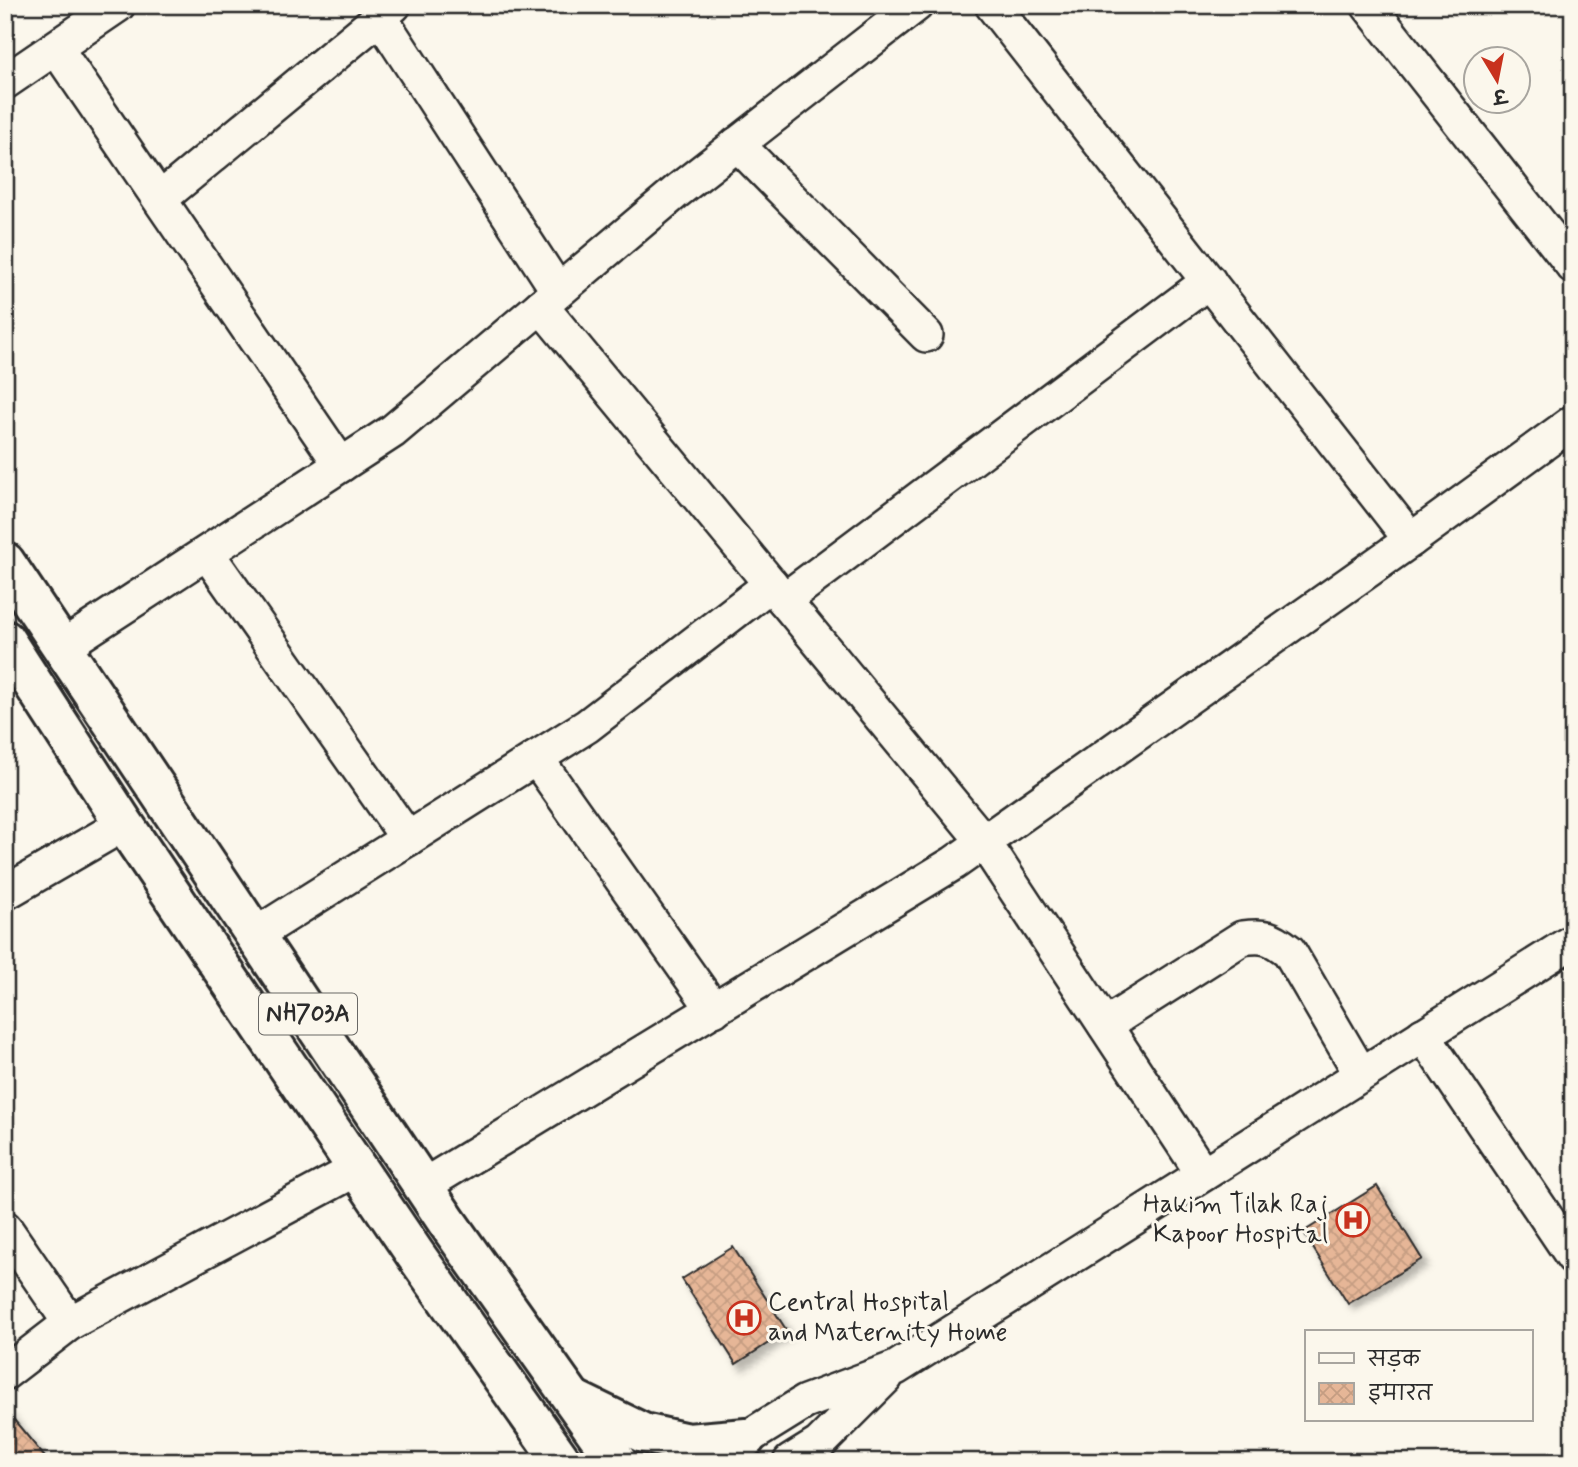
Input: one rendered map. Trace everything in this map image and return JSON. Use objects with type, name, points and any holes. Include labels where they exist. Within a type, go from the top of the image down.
[{"type":"highway","name":"NH703A","points":[[5,562],[423,1186],[617,1462]]},
{"type":"highway","name":"NH703A","points":[[5,640],[124,824],[415,1254],[562,1462]]},
{"type":"highway","points":[[572,1398],[643,1433],[688,1443],[746,1438]]},
{"type":"highway","points":[[534,1423],[535,1462]]},
{"type":"street","points":[[5,82],[118,5]]},
{"type":"street","points":[[62,647],[393,431],[676,191],[916,5]]},
{"type":"street","points":[[992,5],[1411,540]]},
{"type":"street","points":[[1368,5],[1573,266]]},
{"type":"street","points":[[160,200],[387,11],[550,299],[777,592],[984,842],[1203,1174]]},
{"type":"street","points":[[56,48],[341,465]]},
{"type":"street","points":[[737,144],[926,335]]},
{"type":"street","points":[[255,935],[587,726],[1209,281]]},
{"type":"street","points":[[423,1186],[954,863],[1411,540],[1573,422]]},
{"type":"street","points":[[207,553],[408,839]]},
{"type":"street","points":[[536,758],[714,1010]]},
{"type":"street","points":[[5,893],[124,824]]},
{"type":"street","points":[[1105,1026],[1242,938],[1259,936],[1275,940],[1289,951],[1360,1074]]},
{"type":"street","points":[[708,1462],[805,1402],[896,1368],[1573,941]]},
{"type":"street","points":[[1423,1035],[1573,1257]]},
{"type":"street","points":[[5,1373],[70,1323],[359,1168]]},
{"type":"street","points":[[5,1228],[70,1323]]},
{"type":"street","points":[[790,1462],[819,1444],[896,1368]]},
{"type":"building","points":[[1377,1186],[1422,1259],[1348,1304],[1303,1232]]},
{"type":"building","points":[[733,1247],[787,1331],[736,1364],[682,1279]]},
{"type":"building","points":[[5,1409],[49,1462],[5,1462]]},
{"type":"place","name":"Hakim Tilak Raj Kapoor Hospital","points":[[1353,1220]]},
{"type":"place","name":"Central Hospital and Maternity Home","points":[[744,1318]]}]
